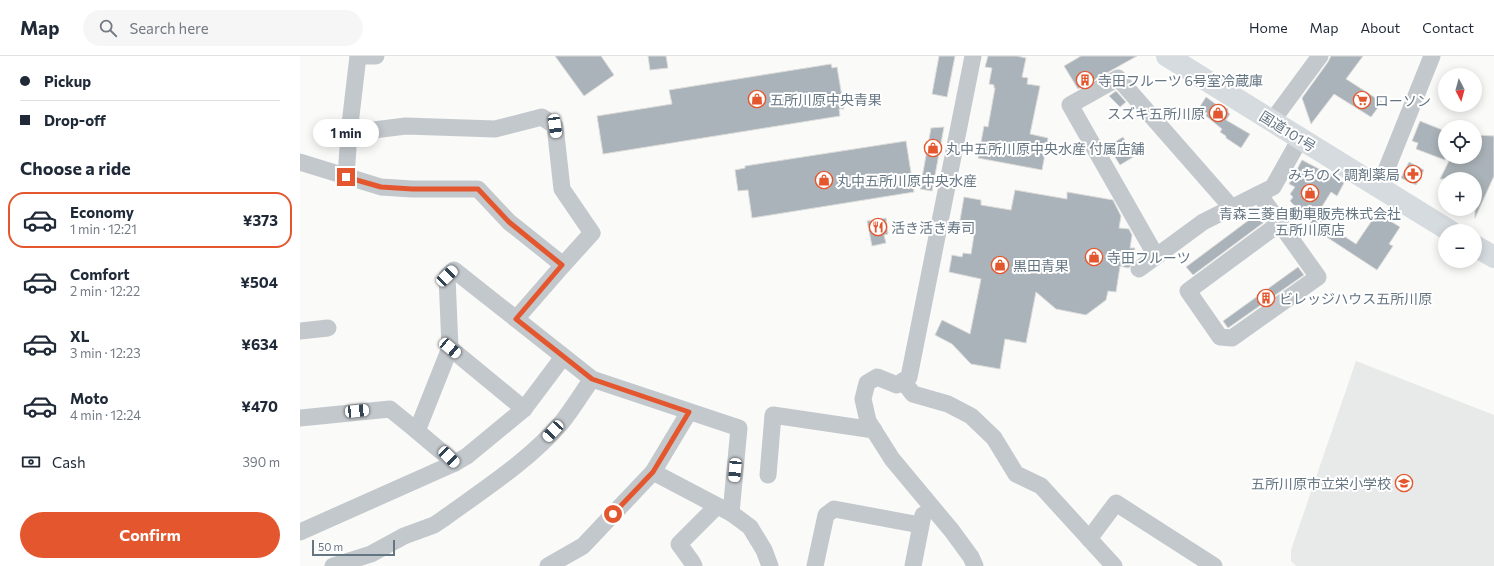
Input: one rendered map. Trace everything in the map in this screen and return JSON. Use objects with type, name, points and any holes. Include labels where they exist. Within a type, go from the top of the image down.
[{"type":"highway","name":"国道101号","points":[[1167,56],[1438,224]]},
{"type":"highway","points":[[1482,250],[1494,257]]},
{"type":"street","points":[[346,177],[349,133],[358,56],[376,56]]},
{"type":"street","points":[[973,56],[909,378],[897,385],[877,377],[867,383],[863,399],[868,421],[892,459],[952,531],[971,557],[975,566]]},
{"type":"street","points":[[1272,121],[1320,56]]},
{"type":"street","points":[[1379,188],[1432,56]]},
{"type":"street","points":[[1156,256],[1070,105],[1118,78],[1232,208]]},
{"type":"street","points":[[349,133],[406,126],[495,129],[542,116],[555,126],[562,189],[592,233],[562,265],[516,319]]},
{"type":"street","points":[[1139,268],[1203,222],[1273,187],[1300,139]]},
{"type":"street","points":[[300,162],[381,187],[412,189],[478,189],[509,222],[562,265]]},
{"type":"street","points":[[1259,194],[1280,223],[1318,277],[1232,338],[1220,337],[1188,291],[1280,223]]},
{"type":"street","points":[[418,431],[450,348],[447,276],[454,270],[592,379],[739,428],[724,509],[679,544],[694,566]]},
{"type":"street","points":[[300,331],[328,328]]},
{"type":"street","points":[[450,348],[524,409]]},
{"type":"street","points":[[300,532],[455,463],[467,456],[524,409],[563,357]]},
{"type":"street","points":[[333,566],[379,551],[404,536],[434,525],[448,515],[506,473],[545,440],[561,422],[592,379]]},
{"type":"street","points":[[903,382],[912,394],[948,404],[971,416],[994,438],[1016,474],[1041,486],[1114,566]]},
{"type":"street","points":[[300,418],[390,409],[455,463]]},
{"type":"street","points":[[548,566],[583,546],[653,472],[689,412]]},
{"type":"street","points":[[768,475],[773,415],[874,430]]},
{"type":"street","points":[[653,472],[724,509],[750,527],[764,550],[770,566]]},
{"type":"street","points":[[913,566],[926,501]]},
{"type":"street","points":[[1089,539],[1116,503],[1214,566]]},
{"type":"street","points":[[816,566],[826,515],[834,509],[920,525]]},
{"type":"shaded area","name":"五所川原市立栄小学校","points":[[1356,361],[1494,415],[1494,566],[1296,566],[1291,561],[1291,550]]},
{"type":"building","points":[[555,56],[601,56],[614,75],[584,96]]},
{"type":"building","points":[[648,56],[666,56],[668,68],[650,70]]},
{"type":"building","points":[[939,56],[955,56],[947,97],[932,94]]},
{"type":"building","points":[[988,56],[1017,56],[1026,58],[1022,77],[1028,78],[1027,84],[1040,86],[1030,134],[1048,138],[1042,170],[978,158],[984,126],[988,127],[995,88],[994,85],[989,84],[992,68],[985,67]]},
{"type":"building","name":"寺田フルーツ 6号室冷蔵庫","points":[[1081,56],[1137,56],[1078,89],[1064,66]]},
{"type":"building","points":[[1331,56],[1363,56],[1346,79],[1382,102],[1371,117],[1334,94],[1311,124],[1302,98]]},
{"type":"building","name":"五所川原中央青果","points":[[831,64],[832,68],[837,67],[844,109],[839,109],[840,116],[603,154],[597,116],[672,104],[669,90]]},
{"type":"building","points":[[1116,91],[1126,102],[1120,107],[1109,96]]},
{"type":"building","points":[[1206,97],[1217,105],[1220,104],[1228,109],[1230,114],[1226,120],[1250,134],[1241,148],[1226,138],[1226,136],[1220,132],[1222,129],[1206,116],[1207,113],[1199,108]]},
{"type":"building","points":[[1420,121],[1438,128],[1438,157],[1416,149],[1418,143],[1412,141]]},
{"type":"building","name":"丸中五所川原中央水産 付属店舗","points":[[944,127],[932,191],[920,189],[931,128]]},
{"type":"building","points":[[1482,135],[1494,136],[1494,176],[1482,203],[1482,172],[1444,172],[1448,164],[1482,164]]},
{"type":"building","points":[[1123,137],[1135,156],[1120,165],[1108,146]]},
{"type":"building","name":"丸中五所川原中央水産","points":[[906,141],[914,192],[752,218],[748,190],[738,191],[735,170],[745,168],[745,166]]},
{"type":"building","name":"青森三菱自動車販売株式会社 五所川原店","points":[[1302,160],[1321,170],[1323,169],[1344,183],[1337,196],[1331,192],[1318,213],[1325,218],[1318,228],[1311,223],[1290,201],[1293,197],[1290,194],[1295,187],[1289,184]]},
{"type":"building","name":"みちのく調剤薬局","points":[[1409,162],[1424,170],[1416,185],[1401,178]]},
{"type":"building","points":[[1015,190],[1067,199],[1067,192],[1113,200],[1121,216],[1119,228],[1129,229],[1132,235],[1130,248],[1135,248],[1130,267],[1120,266],[1116,292],[1108,291],[1106,300],[1086,315],[1056,309],[1036,292],[1026,343],[1005,339],[1000,369],[971,364],[952,344],[935,335],[942,320],[970,334],[981,279],[949,272],[952,255],[962,257],[963,253],[971,254],[975,229],[959,226],[964,197],[981,200],[981,205],[1011,210]]},
{"type":"building","points":[[1377,213],[1400,227],[1389,244],[1393,246],[1377,270],[1325,236],[1330,227],[1356,244]]},
{"type":"building","points":[[1257,214],[1263,223],[1193,275],[1186,267]]},
{"type":"building","name":"活き活き寿司","points":[[886,218],[888,234],[884,235],[886,243],[872,246],[867,221]]},
{"type":"building","name":"ビレッジハウス五所川原","points":[[1298,267],[1304,275],[1228,328],[1223,321]]},
{"type":"place","name":"寺田フルーツ 6号室冷蔵庫","points":[[1085,80]]},
{"type":"place","name":"五所川原中央青果","points":[[757,99]]},
{"type":"place","name":"ローソン","points":[[1362,100]]},
{"type":"place","name":"スズキ五所川原","points":[[1218,113]]},
{"type":"place","name":"丸中五所川原中央水産 付属店舗","points":[[933,148]]},
{"type":"place","name":"みちのく調剤薬局","points":[[1413,174]]},
{"type":"place","name":"丸中五所川原中央水産","points":[[824,180]]},
{"type":"place","name":"青森三菱自動車販売株式会社 五所川原店","points":[[1310,193]]},
{"type":"place","name":"活き活き寿司","points":[[878,227]]},
{"type":"place","name":"寺田フルーツ","points":[[1094,257]]},
{"type":"place","name":"黒田青果","points":[[1000,265]]},
{"type":"place","name":"ビレッジハウス五所川原","points":[[1266,298]]},
{"type":"place","name":"五所川原市立栄小学校","points":[[1404,483]]},
{"type":"route","points":[[346,177],[381,187],[412,189],[478,189],[509,222],[562,265],[516,319],[592,379],[689,412],[653,472],[613,514]]}]
